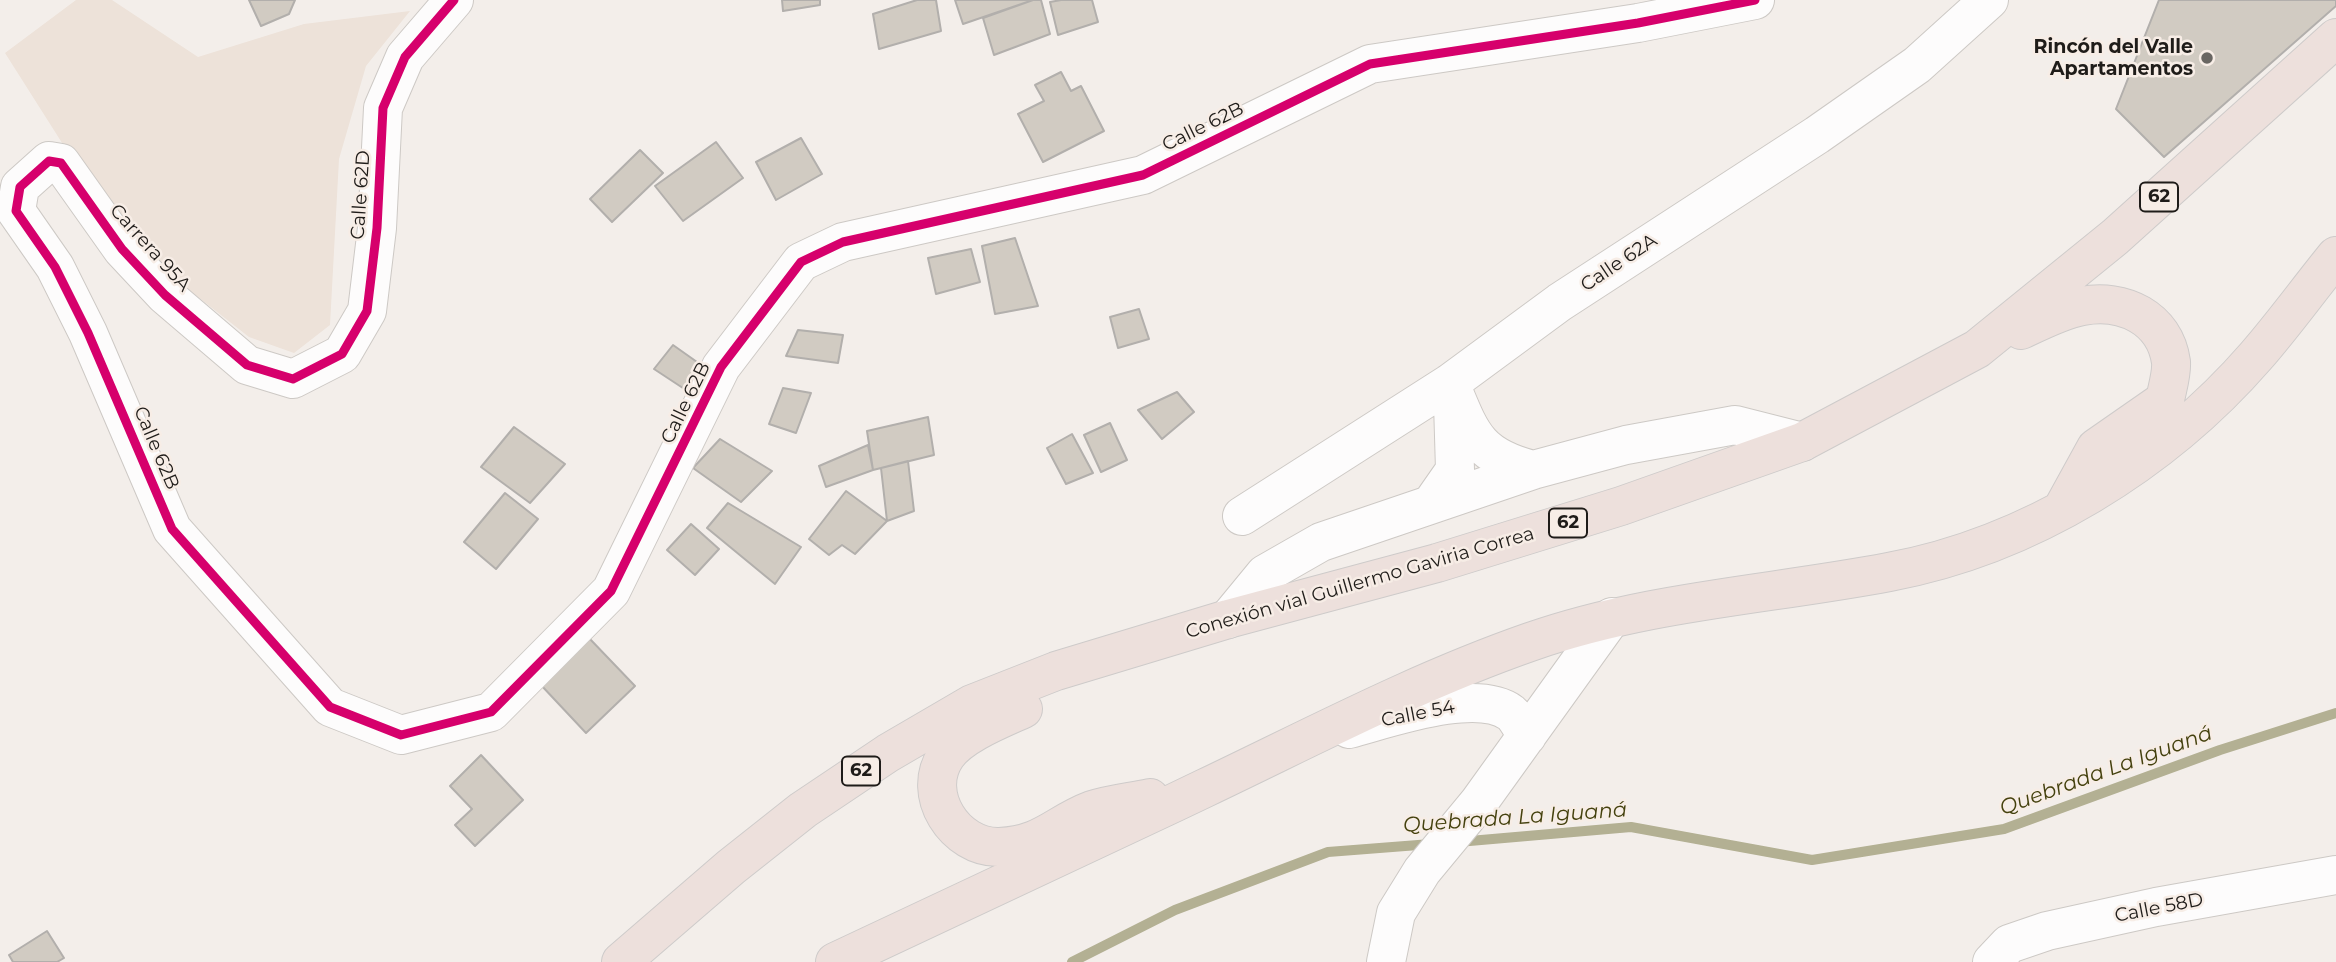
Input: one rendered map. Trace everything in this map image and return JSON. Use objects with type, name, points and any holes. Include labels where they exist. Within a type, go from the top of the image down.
[{"type":"highway","name":"Conexión vial Guillermo Gaviria Correa","points":[[621,962],[792,818],[888,753],[972,704],[1056,671],[1228,619],[1464,555],[1621,506],[1802,442],[1977,349],[2115,237],[2336,38]]},
{"type":"highway","points":[[835,962],[1452,672],[1531,641],[1612,617],[1702,599],[1890,572],[2004,537],[2062,510],[2141,461],[2199,414],[2255,358],[2336,256]]},
{"type":"highway","points":[[1977,349],[2081,306],[2109,303],[2136,310],[2161,334],[2171,364],[2165,400],[2096,448],[2062,510]]},
{"type":"highway","points":[[1139,648],[1088,681],[984,727],[946,755],[936,778],[942,812],[965,840],[996,847],[1035,842],[1092,810],[1211,786]]},
{"type":"street","name":"Calle 62D","points":[[293,379],[342,354],[367,311],[377,228],[383,108],[405,57],[454,0]]},
{"type":"street","name":"Calle 62B","points":[[16,211],[55,267],[88,333],[172,530],[330,707],[401,735],[491,712],[611,591],[721,367],[801,262],[843,242],[1143,175],[1370,64],[1638,23],[1755,0]]},
{"type":"street","name":"Calle 62A","points":[[1242,516],[1450,383],[1560,302],[1817,135],[1917,65],[1989,0]]},
{"type":"street","name":"Carrera 95A","points":[[16,211],[20,187],[49,161],[61,163],[122,248],[166,295],[247,365],[293,379]]},
{"type":"street","points":[[1450,383],[1462,414],[1482,448],[1505,463],[1534,470]]},
{"type":"street","points":[[1432,503],[1455,470],[1454,412],[1450,383]]},
{"type":"street","points":[[1228,619],[1265,573],[1321,542],[1534,470],[1626,445],[1735,425],[1802,442]]},
{"type":"street","points":[[1386,962],[1396,913],[1422,871],[1479,802],[1612,617]]},
{"type":"street","name":"Calle 54","points":[[1299,743],[1443,705],[1488,704],[1511,713],[1527,736]]},
{"type":"street","name":"Calle 58D","points":[[1992,962],[2009,944],[2047,931],[2156,907],[2336,875]]},
{"type":"shaded area","points":[[76,0],[112,0],[198,57],[304,24],[410,11],[366,66],[339,159],[330,325],[294,353],[249,337],[161,268],[90,187],[5,53]]},
{"type":"building","points":[[249,0],[295,0],[289,14],[261,26]]},
{"type":"building","points":[[782,0],[820,0],[820,5],[783,11]]},
{"type":"building","points":[[917,0],[936,0],[941,31],[879,49],[873,14]]},
{"type":"building","points":[[955,0],[1033,0],[963,24]]},
{"type":"building","points":[[1033,0],[1041,0],[1050,34],[994,55],[983,18]]},
{"type":"building","points":[[1092,0],[1098,22],[1058,35],[1050,2]]},
{"type":"building","name":"Rincón del Valle Apartamentos","points":[[2159,0],[2336,0],[2336,6],[2164,157],[2116,109]]},
{"type":"building","points":[[1061,72],[1071,91],[1081,86],[1104,131],[1043,162],[1018,114],[1044,101],[1035,85]]},
{"type":"building","points":[[801,138],[822,174],[776,200],[756,162]]},
{"type":"building","points":[[716,142],[743,178],[683,221],[655,186]]},
{"type":"building","points":[[640,150],[663,173],[612,222],[590,199]]},
{"type":"building","points":[[1015,238],[1038,306],[995,314],[982,246]]},
{"type":"building","points":[[971,249],[980,282],[936,294],[928,258]]},
{"type":"building","points":[[1139,309],[1149,339],[1118,348],[1110,317]]},
{"type":"building","points":[[798,330],[843,335],[838,363],[786,356]]},
{"type":"building","points":[[673,345],[714,374],[695,396],[654,369]]},
{"type":"building","points":[[783,388],[811,393],[796,433],[769,424]]},
{"type":"building","points":[[1177,392],[1194,412],[1162,439],[1138,410]]},
{"type":"building","points":[[928,417],[934,455],[873,470],[867,431]]},
{"type":"building","points":[[1110,423],[1127,460],[1101,472],[1084,435]]},
{"type":"building","points":[[514,427],[565,464],[530,503],[481,467]]},
{"type":"building","points":[[1072,434],[1093,473],[1066,484],[1047,448]]},
{"type":"building","points":[[720,439],[772,471],[741,502],[693,468]]},
{"type":"building","points":[[868,445],[873,470],[826,487],[819,466]]},
{"type":"building","points":[[908,461],[914,511],[887,521],[881,468]]},
{"type":"building","points":[[846,491],[887,521],[855,554],[842,545],[829,555],[809,539]]},
{"type":"building","points":[[505,493],[538,519],[496,569],[464,542]]},
{"type":"building","points":[[728,503],[801,547],[775,584],[707,528]]},
{"type":"building","points":[[691,524],[719,549],[695,575],[667,550]]},
{"type":"building","points":[[589,638],[635,686],[586,733],[540,684]]},
{"type":"building","points":[[481,755],[523,800],[475,846],[455,825],[472,809],[450,786]]},
{"type":"building","points":[[47,931],[64,958],[57,962],[13,962],[9,955]]},
{"type":"waterway","name":"Quebrada La Iguaná","points":[[1458,842],[1631,827],[1812,860],[2004,829],[2220,750],[2336,713]]},
{"type":"waterway","name":"Quebrada La Iguaná","points":[[1072,962],[1175,910],[1328,852],[1431,844]]},
{"type":"cycle path","points":[[454,0],[405,57],[383,108],[377,228],[367,311],[342,354],[293,379],[247,365],[165,295],[122,249],[61,163],[49,161],[20,187],[16,211],[55,267],[88,333],[172,529],[330,707],[401,735],[491,712],[611,591],[721,367],[801,262],[843,242],[1143,175],[1370,64],[1638,23],[1755,0]]},
{"type":"place","name":"Rincón del Valle Apartamentos","points":[[2207,58]]}]
